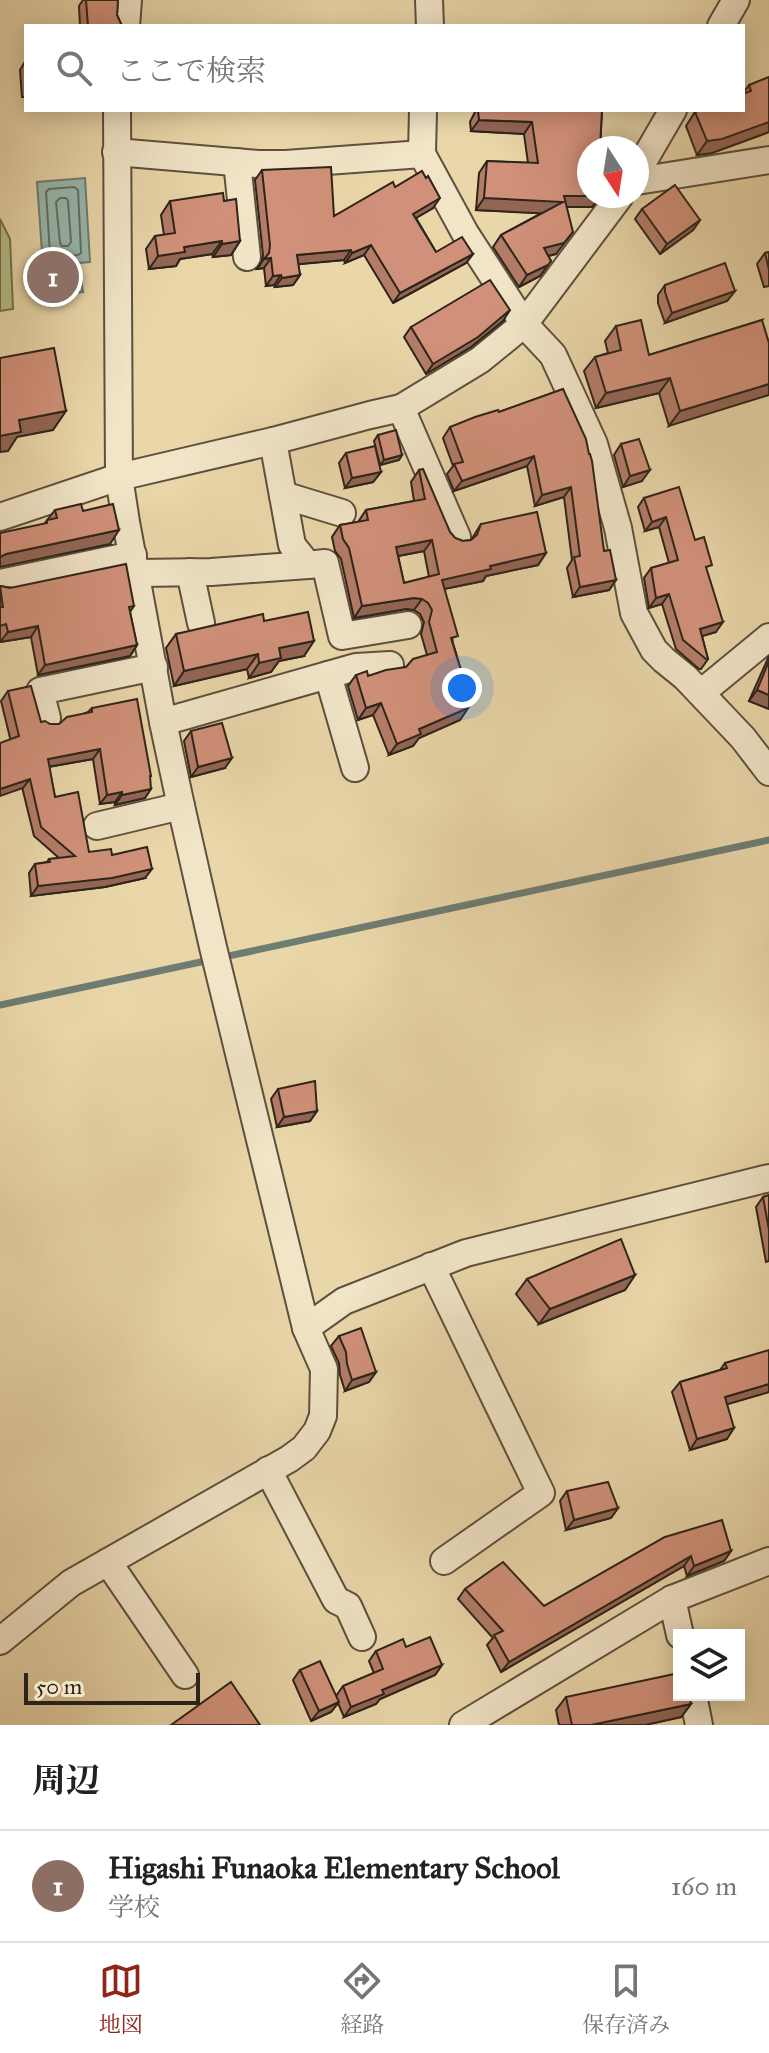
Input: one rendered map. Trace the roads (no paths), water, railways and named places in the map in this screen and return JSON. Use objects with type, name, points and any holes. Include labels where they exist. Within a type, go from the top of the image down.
[{"type":"street","points":[[126,24],[128,0]]},
{"type":"street","points":[[429,0],[430,24]]},
{"type":"street","points":[[722,24],[736,0]]},
{"type":"street","points":[[0,1641],[71,1583],[304,1448],[317,1431],[323,1416],[324,1369],[306,1328],[181,806],[119,477],[117,112]]},
{"type":"street","points":[[423,112],[422,154],[465,233],[524,324],[553,355],[594,444],[618,528],[634,613],[654,650],[701,693],[743,738],[769,772]]},
{"type":"street","points":[[649,151],[672,112]]},
{"type":"street","points":[[116,152],[286,164],[422,154]]},
{"type":"street","points":[[649,179],[769,160]]},
{"type":"street","points":[[237,162],[247,257]]},
{"type":"street","points":[[0,517],[119,477],[401,408],[480,360],[524,324],[611,208]]},
{"type":"street","points":[[401,408],[457,537]]},
{"type":"street","points":[[273,441],[292,545],[308,565]]},
{"type":"street","points":[[283,495],[342,513]]},
{"type":"street","points":[[0,583],[135,564],[190,572],[325,563],[342,636],[408,625]]},
{"type":"street","points":[[190,572],[201,623]]},
{"type":"street","points":[[701,693],[769,637]]},
{"type":"street","points":[[163,722],[356,667],[390,665]]},
{"type":"street","points":[[47,718],[40,691],[154,667]]},
{"type":"street","points":[[328,675],[355,768]]},
{"type":"street","points":[[97,826],[181,806]]},
{"type":"street","points":[[306,1328],[344,1301],[466,1253],[769,1178]]},
{"type":"street","points":[[431,1266],[541,1493],[444,1561]]},
{"type":"street","points":[[268,1470],[336,1600],[348,1606],[362,1637]]},
{"type":"street","points":[[463,1725],[672,1599],[769,1561]]},
{"type":"street","points":[[108,1562],[185,1675]]},
{"type":"street","points":[[672,1599],[679,1629]]},
{"type":"street","points":[[694,1701],[699,1725]]},
{"type":"water","points":[[85,178],[90,262],[43,266],[37,182]]},
{"type":"water","points":[[81,279],[83,292],[45,295],[44,281]]},
{"type":"waterway","points":[[0,1005],[769,840]]},
{"type":"place","name":"Higashi Funaoka Elementary School","points":[[53,277]]}]
